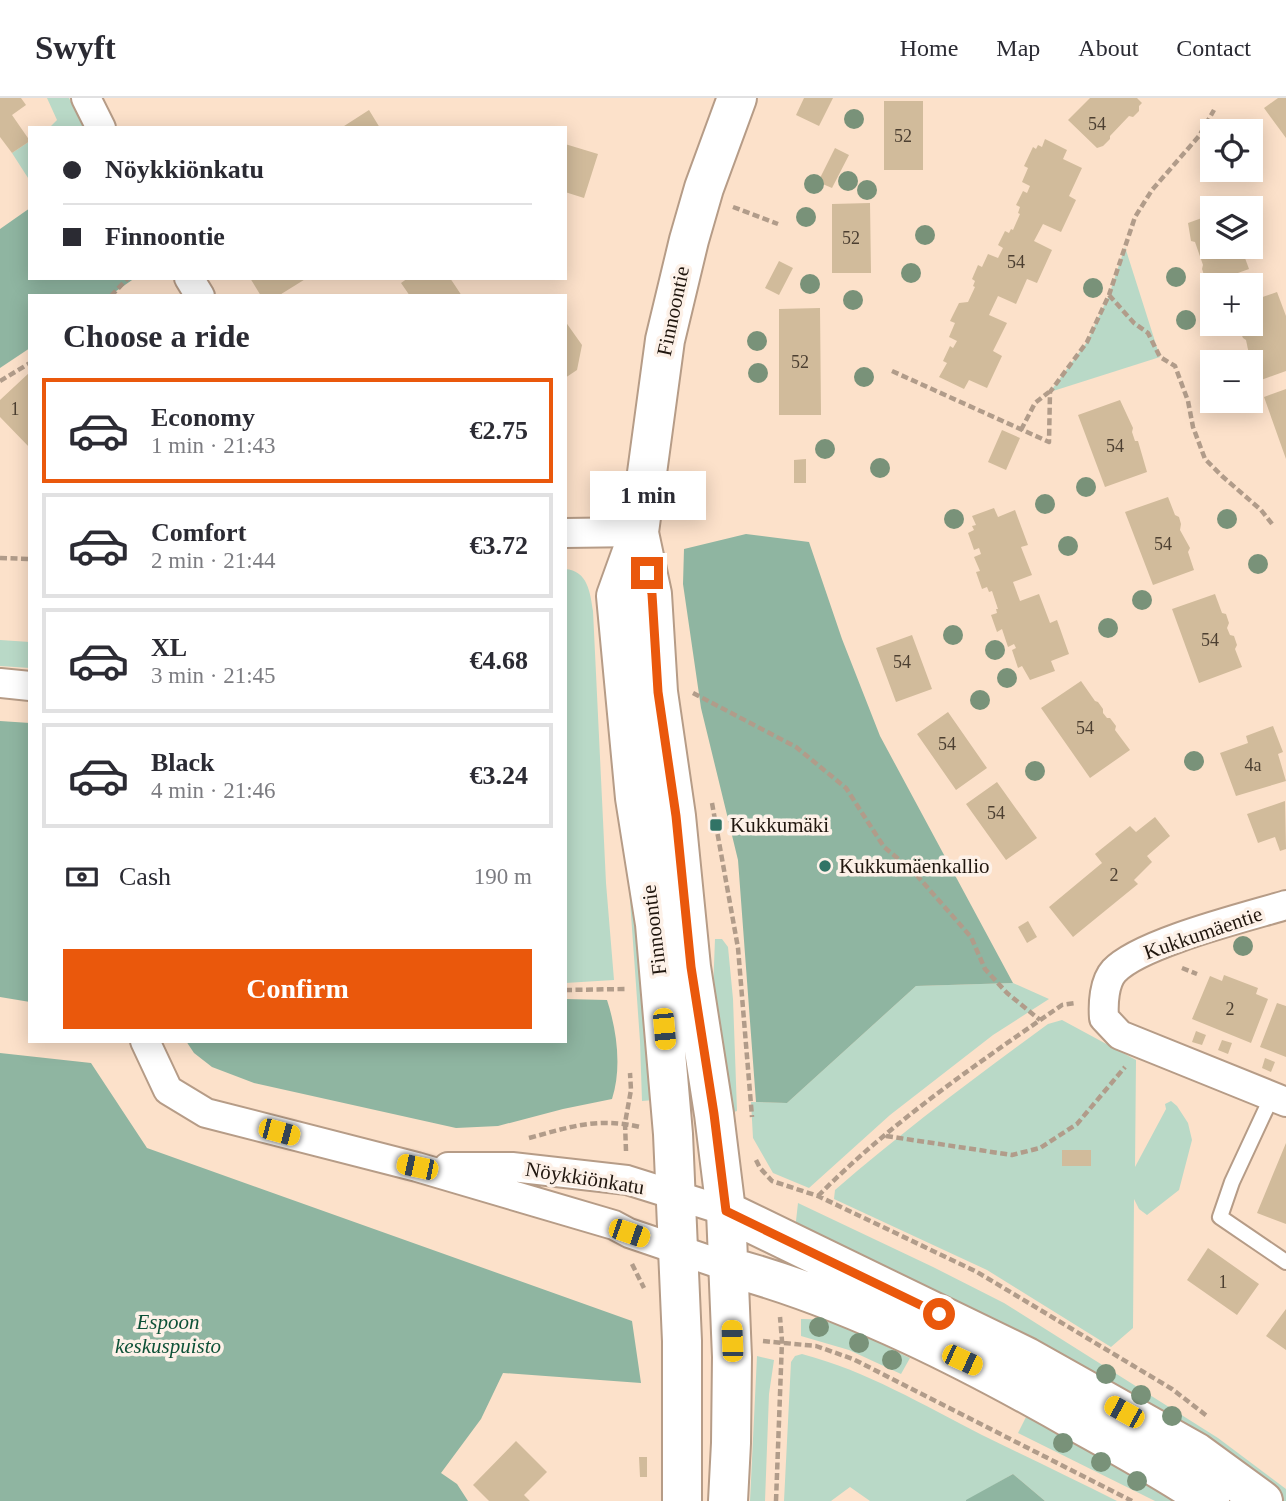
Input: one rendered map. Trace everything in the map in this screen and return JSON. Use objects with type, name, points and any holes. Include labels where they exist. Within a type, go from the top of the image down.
[{"type":"main road","name":"Finnoontie","points":[[682,1501],[682,1341],[676,1195],[655,924],[635,797],[616,596],[639,532],[665,340],[704,188],[737,98]]},
{"type":"main road","name":"Finnoontie","points":[[639,532],[652,594],[658,692],[676,816],[691,967],[726,1211],[732,1406],[727,1501]]},
{"type":"main road","name":"Nöykkiönkatu","points":[[726,1211],[1027,1357],[1196,1452],[1262,1501]]},
{"type":"main road","name":"Nöykkiönkatu","points":[[729,1267],[776,1279],[848,1307],[1007,1382],[1210,1501]]},
{"type":"street","points":[[86,98],[100,126]]},
{"type":"street","points":[[567,533],[639,532]]},
{"type":"street","points":[[0,683],[28,686]]},
{"type":"street","name":"Kukkumäentie","points":[[1103,1000],[1113,972],[1139,954],[1189,935],[1286,905]]},
{"type":"street","points":[[1103,1000],[1104,1018],[1120,1035],[1279,1099]]},
{"type":"street","name":"Nöykkiönkatu","points":[[145,1043],[168,1090],[206,1112],[417,1167],[614,1225],[629,1233],[729,1267]]},
{"type":"street","name":"Nöykkiönkatu","points":[[417,1167],[512,1167],[627,1180],[726,1211]]},
{"type":"lane","points":[[1279,1099],[1231,1182],[1220,1217],[1286,1262]]},
{"type":"path","points":[[1021,430],[1035,402],[1050,392],[1087,342],[1110,295],[1135,217],[1152,190],[1199,136],[1214,110]]},
{"type":"path","points":[[726,205],[778,224]]},
{"type":"path","points":[[113,294],[126,280]]},
{"type":"path","points":[[1110,295],[1134,323],[1148,333],[1160,357],[1175,366],[1205,459],[1261,510],[1273,525]]},
{"type":"path","points":[[0,381],[28,364]]},
{"type":"path","points":[[892,371],[1048,442],[1050,392]]},
{"type":"path","points":[[0,558],[28,559]]},
{"type":"path","points":[[690,680],[694,705]]},
{"type":"path","points":[[692,693],[796,747],[846,788],[884,847],[913,871],[971,937],[985,969],[1007,993],[1040,1020]]},
{"type":"path","points":[[711,801],[738,948],[752,1126]]},
{"type":"path","points":[[567,989],[625,989]]},
{"type":"path","points":[[818,1196],[885,1136],[985,1058],[1062,1004],[1103,1000]]},
{"type":"path","points":[[885,1136],[1012,1155],[1040,1148],[1077,1124],[1144,1045]]},
{"type":"path","points":[[522,1140],[570,1125],[625,1123]]},
{"type":"path","points":[[753,1154],[760,1168],[772,1181],[818,1196],[977,1272],[1172,1389],[1213,1420]]},
{"type":"path","points":[[776,1279],[782,1342],[776,1501]]},
{"type":"path","points":[[782,1342],[816,1346],[853,1359],[1132,1501]]},
{"type":"green space","points":[[47,98],[69,98],[83,126],[51,126],[57,120]]},
{"type":"green space","points":[[28,142],[28,178],[12,153]]},
{"type":"green space","points":[[28,209],[28,280],[132,280],[112,294],[28,294],[28,349],[0,368],[0,229]]},
{"type":"green space","points":[[1125,247],[1160,357],[1050,392],[1087,342],[1109,295]]},
{"type":"green space","points":[[746,534],[809,542],[842,639],[880,736],[1013,983],[916,986],[787,1103],[756,1102],[738,860],[701,708],[683,584],[684,549]]},
{"type":"green space","points":[[567,570],[583,578],[589,590],[593,611],[606,883],[614,980],[567,983]]},
{"type":"green space","points":[[0,640],[28,642],[28,668],[0,666]]},
{"type":"green space","points":[[0,721],[28,723],[28,1002],[0,997]]},
{"type":"green space","points":[[623,802],[628,802],[654,1100],[642,1101]]},
{"type":"green space","points":[[715,939],[722,939],[728,947],[733,999],[737,1111],[728,1114],[712,1017]]},
{"type":"green space","points":[[1013,983],[1049,999],[993,1035],[890,1115],[809,1188],[773,1173],[753,1138],[751,1102],[787,1103],[916,986]]},
{"type":"green space","points":[[567,999],[607,1000],[617,1050],[617,1075],[612,1099],[498,1126],[456,1128],[254,1083],[212,1067],[194,1053],[187,1043],[567,1043]]},
{"type":"green space","points":[[1062,1020],[1136,1060],[1135,1167],[1166,1109],[1165,1104],[1171,1101],[1188,1123],[1192,1140],[1179,1190],[1147,1215],[1139,1209],[1134,1199],[1133,1328],[1111,1347],[987,1270],[834,1199],[835,1190],[913,1126],[1048,1024]]},
{"type":"green space","name":"Espoon keskuspuisto","points":[[0,1053],[91,1063],[147,1148],[632,1321],[641,1383],[503,1373],[481,1419],[441,1473],[457,1484],[468,1501],[0,1501]]},
{"type":"green space","points":[[798,1203],[1004,1303],[1218,1438],[1286,1489],[1286,1501],[1280,1501],[795,1230]]},
{"type":"green space","points":[[801,1319],[830,1322],[844,1327],[910,1358],[901,1374],[849,1350],[801,1336]]},
{"type":"green space","points":[[802,1354],[872,1379],[1117,1501],[1045,1501],[1013,1474],[966,1501],[870,1501],[850,1487],[831,1501],[784,1501],[791,1362],[795,1356]]},
{"type":"green space","points":[[757,1356],[774,1360],[769,1394],[765,1501],[750,1501]]},
{"type":"green space","points":[[1026,1417],[1185,1501],[1155,1501],[1018,1433]]},
{"type":"green space","points":[[1013,1474],[1045,1501],[966,1501],[966,1500]]},
{"type":"building","points":[[0,98],[21,98],[26,105],[12,115],[28,138],[28,142],[12,153],[0,137]]},
{"type":"building","points":[[804,98],[833,98],[819,126],[796,115]]},
{"type":"building","points":[[1090,98],[1137,98],[1142,103],[1133,117],[1129,116],[1103,146],[1097,148],[1068,120]]},
{"type":"building","points":[[1278,98],[1286,98],[1286,138],[1264,108]]},
{"type":"building","points":[[884,101],[923,101],[923,170],[884,170]]},
{"type":"building","points":[[369,110],[379,126],[344,126]]},
{"type":"building","points":[[1045,139],[1067,150],[1063,159],[1082,168],[1069,196],[1076,200],[1061,232],[1043,224],[1034,241],[1052,250],[1037,283],[1027,279],[1016,304],[998,296],[989,315],[1007,323],[993,351],[1002,356],[987,388],[969,380],[964,389],[939,377],[947,363],[943,361],[950,346],[953,348],[957,341],[949,337],[955,323],[950,321],[959,303],[968,302],[975,287],[975,281],[972,279],[978,265],[982,267],[988,254],[998,258],[1003,248],[998,245],[1005,231],[1009,233],[1013,230],[1020,214],[1020,207],[1016,205],[1023,191],[1027,193],[1030,186],[1022,182],[1028,168],[1024,166],[1033,147],[1042,147]]},
{"type":"building","points":[[567,145],[598,154],[584,198],[567,193]]},
{"type":"building","points":[[835,148],[849,155],[832,188],[818,182]]},
{"type":"building","points":[[870,203],[871,273],[832,273],[832,204]]},
{"type":"building","points":[[1200,219],[1200,256],[1195,242],[1191,241],[1188,223]]},
{"type":"building","points":[[1201,259],[1245,259],[1249,269],[1238,273],[1203,273]]},
{"type":"building","points":[[779,261],[793,268],[779,295],[765,288]]},
{"type":"building","points":[[251,280],[304,280],[281,294],[260,294]]},
{"type":"building","points":[[405,280],[451,280],[461,294],[409,294],[401,283]]},
{"type":"building","points":[[1277,292],[1286,316],[1286,371],[1263,379],[1263,350],[1248,350],[1242,336],[1263,336],[1263,297]]},
{"type":"building","points":[[820,308],[821,415],[779,415],[779,309]]},
{"type":"building","points":[[567,324],[582,345],[577,370],[567,377]]},
{"type":"building","points":[[28,374],[28,446],[0,417],[0,400]]},
{"type":"building","points":[[1286,389],[1286,459],[1264,397]]},
{"type":"building","points":[[1120,400],[1133,428],[1135,441],[1138,441],[1147,472],[1105,487],[1078,415]]},
{"type":"building","points":[[1002,430],[1020,438],[1006,470],[988,462]]},
{"type":"building","points":[[806,459],[806,483],[794,483],[794,460]]},
{"type":"building","points":[[1168,497],[1175,515],[1179,517],[1180,530],[1190,548],[1188,552],[1194,570],[1153,585],[1125,512]]},
{"type":"building","points":[[994,508],[998,517],[1015,510],[1028,545],[1021,547],[1032,575],[1013,582],[1020,601],[1039,594],[1050,623],[1057,620],[1069,654],[1051,661],[1055,671],[1030,680],[1022,666],[1018,668],[1012,650],[1016,648],[1014,644],[1008,647],[1002,629],[997,632],[991,615],[997,613],[998,609],[992,591],[989,592],[987,587],[982,589],[976,572],[980,571],[974,557],[981,554],[979,548],[974,550],[968,533],[974,530],[972,526],[976,525],[972,516]]},
{"type":"building","points":[[1215,594],[1222,613],[1226,614],[1229,623],[1227,628],[1230,635],[1234,636],[1237,645],[1235,649],[1242,667],[1199,683],[1172,609]]},
{"type":"building","points":[[912,635],[932,689],[896,702],[876,648]]},
{"type":"building","points":[[1081,681],[1103,709],[1103,713],[1116,726],[1115,730],[1130,750],[1090,778],[1041,708]]},
{"type":"building","points":[[948,712],[987,768],[956,790],[917,734]]},
{"type":"building","points":[[1273,726],[1283,752],[1278,754],[1286,781],[1236,796],[1220,753],[1248,743],[1246,736]]},
{"type":"building","points":[[997,782],[1037,838],[1006,860],[966,804]]},
{"type":"building","points":[[1285,801],[1286,849],[1280,851],[1275,837],[1258,843],[1247,814]]},
{"type":"building","points":[[1155,817],[1170,836],[1147,856],[1152,862],[1134,880],[1138,884],[1073,937],[1049,907],[1102,863],[1095,854],[1130,826],[1136,832]]},
{"type":"building","points":[[1028,921],[1037,937],[1027,943],[1018,927]]},
{"type":"building","points":[[1224,975],[1258,988],[1256,994],[1268,999],[1251,1043],[1192,1019],[1210,976],[1222,981]]},
{"type":"building","points":[[1277,1003],[1286,1006],[1286,1057],[1260,1047]]},
{"type":"building","points":[[1196,1031],[1206,1035],[1202,1045],[1192,1042]]},
{"type":"building","points":[[1222,1040],[1232,1043],[1228,1054],[1218,1050]]},
{"type":"building","points":[[1265,1058],[1275,1062],[1271,1072],[1262,1068]]},
{"type":"building","points":[[1286,1143],[1286,1224],[1257,1213]]},
{"type":"building","points":[[1062,1150],[1091,1150],[1091,1166],[1062,1166]]},
{"type":"building","points":[[1208,1248],[1259,1284],[1237,1315],[1187,1280]]},
{"type":"building","points":[[1286,1309],[1286,1350],[1266,1336]]},
{"type":"building","points":[[516,1441],[547,1472],[524,1495],[530,1501],[489,1501],[473,1485]]},
{"type":"building","points":[[639,1457],[647,1457],[647,1477],[640,1477]]},
{"type":"place","name":"Kukkumäki","points":[[716,825]]},
{"type":"place","name":"Kukkumäenkallio","points":[[825,866]]},
{"type":"route","points":[[647,573],[652,594],[658,692],[676,816],[691,967],[726,1211],[939,1314]]}]
